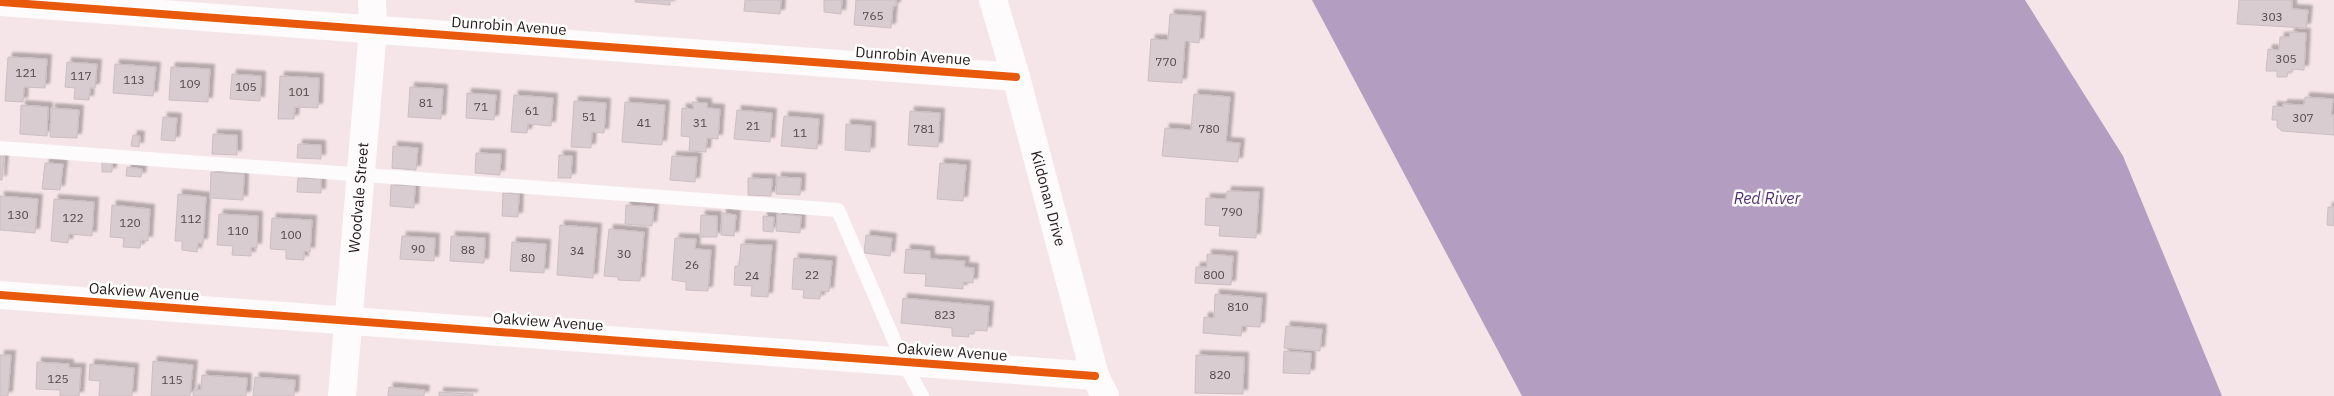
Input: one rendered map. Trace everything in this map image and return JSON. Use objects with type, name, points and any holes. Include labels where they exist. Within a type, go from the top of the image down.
[{"type":"street","name":"Woodvale Street","points":[[342,396],[373,30],[372,0]]},
{"type":"street","name":"Kildonan Drive","points":[[993,0],[1016,77],[1100,386]]},
{"type":"street","name":"Dunrobin Avenue","points":[[0,2],[1016,77]]},
{"type":"street","name":"Oakview Avenue","points":[[0,295],[904,363],[1100,386]]},
{"type":"lane","points":[[0,148],[838,210],[904,363],[922,396]]},
{"type":"water","name":"Red River","points":[[1312,0],[2025,0],[2123,156],[2222,396],[1522,396]]},
{"type":"building","points":[[635,0],[670,0],[670,5],[635,2]]},
{"type":"building","points":[[745,0],[781,0],[780,14],[744,11]]},
{"type":"building","points":[[824,0],[842,0],[841,14],[824,12]]},
{"type":"building","points":[[856,0],[896,0],[896,6],[893,6],[891,28],[854,25]]},
{"type":"building","points":[[2239,0],[2292,0],[2292,9],[2308,10],[2306,28],[2237,24]]},
{"type":"building","points":[[1170,14],[1201,16],[1199,43],[1185,41],[1182,83],[1148,81],[1151,39],[1168,40]]},
{"type":"building","points":[[2290,32],[2306,33],[2304,70],[2292,69],[2292,72],[2288,72],[2287,77],[2277,77],[2277,71],[2266,71],[2268,49],[2279,50],[2280,37],[2290,37]]},
{"type":"building","points":[[8,57],[47,59],[45,88],[24,87],[23,102],[5,101]]},
{"type":"building","points":[[67,62],[97,64],[95,88],[90,88],[89,100],[74,99],[75,88],[65,87]]},
{"type":"building","points":[[115,64],[156,67],[153,96],[113,93]]},
{"type":"building","points":[[171,67],[210,69],[208,102],[169,100]]},
{"type":"building","points":[[232,74],[261,76],[260,101],[230,99]]},
{"type":"building","points":[[280,76],[319,78],[318,108],[295,107],[294,119],[278,119]]},
{"type":"building","points":[[410,87],[443,89],[441,119],[408,117]]},
{"type":"building","points":[[467,93],[496,95],[494,120],[466,118]]},
{"type":"building","points":[[1194,94],[1230,97],[1226,142],[1240,143],[1238,162],[1162,156],[1165,128],[1191,130]]},
{"type":"building","points":[[514,95],[553,98],[551,126],[528,124],[527,133],[511,132]]},
{"type":"building","points":[[2305,97],[2333,99],[2331,115],[2334,115],[2334,135],[2282,131],[2277,127],[2277,120],[2272,120],[2273,106],[2283,107],[2283,104],[2304,105]]},
{"type":"building","points":[[574,101],[606,103],[604,133],[592,132],[591,148],[571,147]]},
{"type":"building","points":[[625,102],[665,105],[662,145],[622,142]]},
{"type":"building","points":[[692,102],[707,103],[707,108],[720,109],[718,139],[707,138],[706,152],[689,151],[690,137],[681,136],[682,108],[694,109]]},
{"type":"building","points":[[21,105],[48,107],[47,136],[20,134]]},
{"type":"building","points":[[51,108],[79,110],[77,138],[50,137]]},
{"type":"building","points":[[737,110],[772,113],[770,142],[734,139]]},
{"type":"building","points":[[910,111],[940,113],[938,147],[908,145]]},
{"type":"building","points":[[784,116],[819,119],[817,149],[781,146]]},
{"type":"building","points":[[163,117],[177,118],[175,141],[161,140]]},
{"type":"building","points":[[846,124],[871,126],[870,152],[845,150]]},
{"type":"building","points":[[213,134],[237,135],[237,155],[212,154]]},
{"type":"building","points":[[133,135],[140,136],[139,147],[131,146]]},
{"type":"building","points":[[298,144],[321,145],[321,159],[297,158]]},
{"type":"building","points":[[393,146],[418,148],[416,170],[392,168]]},
{"type":"building","points":[[476,153],[501,154],[500,175],[475,173]]},
{"type":"building","points":[[559,155],[572,156],[571,178],[558,178]]},
{"type":"building","points":[[0,156],[4,156],[2,180],[0,180]]},
{"type":"building","points":[[672,156],[697,157],[695,182],[670,180]]},
{"type":"building","points":[[102,162],[112,162],[112,172],[102,172]]},
{"type":"building","points":[[45,163],[63,164],[60,190],[42,189]]},
{"type":"building","points":[[940,163],[966,165],[963,201],[937,199]]},
{"type":"building","points":[[127,167],[142,169],[141,177],[126,176]]},
{"type":"building","points":[[211,172],[244,174],[243,200],[210,198]]},
{"type":"building","points":[[777,177],[801,178],[800,195],[776,194]]},
{"type":"building","points":[[298,178],[321,179],[321,193],[297,192]]},
{"type":"building","points":[[748,178],[772,179],[771,196],[748,195]]},
{"type":"building","points":[[391,185],[415,186],[414,208],[390,206]]},
{"type":"building","points":[[1227,191],[1259,192],[1256,238],[1219,236],[1220,226],[1205,225],[1206,198],[1226,199]]},
{"type":"building","points":[[503,193],[519,194],[518,217],[502,216]]},
{"type":"building","points":[[178,194],[206,197],[203,243],[198,243],[197,252],[182,250],[182,241],[175,241]]},
{"type":"building","points":[[0,196],[38,199],[35,233],[0,230]]},
{"type":"building","points":[[54,199],[94,202],[92,236],[69,234],[68,243],[51,241]]},
{"type":"building","points":[[112,205],[150,209],[148,241],[141,240],[140,248],[123,247],[124,238],[110,237]]},
{"type":"building","points":[[626,205],[654,207],[652,226],[625,224]]},
{"type":"building","points":[[2328,207],[2334,207],[2334,226],[2327,225]]},
{"type":"building","points":[[722,213],[736,215],[734,236],[721,235]]},
{"type":"building","points":[[219,214],[258,216],[257,248],[251,247],[251,256],[232,255],[233,246],[217,245]]},
{"type":"building","points":[[777,214],[801,216],[800,233],[776,231]]},
{"type":"building","points":[[701,215],[717,216],[717,237],[700,237]]},
{"type":"building","points":[[763,216],[774,217],[773,232],[763,231]]},
{"type":"building","points":[[272,218],[312,220],[310,252],[304,251],[304,260],[286,259],[286,250],[270,249]]},
{"type":"building","points":[[560,225],[597,228],[593,278],[557,275]]},
{"type":"building","points":[[609,229],[644,232],[640,281],[618,280],[618,277],[604,276]]},
{"type":"building","points":[[866,235],[892,238],[890,256],[864,253]]},
{"type":"building","points":[[402,236],[435,238],[434,261],[400,259]]},
{"type":"building","points":[[451,236],[485,238],[484,263],[450,261]]},
{"type":"building","points":[[675,238],[696,239],[695,249],[711,250],[708,291],[686,290],[686,282],[672,280]]},
{"type":"building","points":[[512,242],[546,244],[544,273],[510,271]]},
{"type":"building","points":[[741,244],[772,245],[768,297],[751,296],[752,286],[734,285],[735,266],[739,266]]},
{"type":"building","points":[[906,249],[930,251],[930,259],[965,261],[964,267],[974,268],[973,283],[963,282],[963,289],[925,286],[926,274],[904,273]]},
{"type":"building","points":[[1207,254],[1233,256],[1231,285],[1195,283],[1196,267],[1207,267]]},
{"type":"building","points":[[794,258],[832,261],[829,292],[821,291],[820,299],[803,298],[804,290],[792,289]]},
{"type":"building","points":[[1215,294],[1262,298],[1260,327],[1242,326],[1241,336],[1203,333],[1204,317],[1214,318]]},
{"type":"building","points":[[903,298],[989,306],[987,331],[974,330],[974,334],[968,334],[969,337],[952,336],[952,328],[901,323]]},
{"type":"building","points":[[1286,326],[1322,329],[1320,351],[1284,348]]},
{"type":"building","points":[[1284,351],[1311,353],[1310,374],[1283,373]]},
{"type":"building","points":[[0,355],[11,355],[8,396],[0,396]]},
{"type":"building","points":[[1196,355],[1244,357],[1243,394],[1195,393]]},
{"type":"building","points":[[153,361],[193,365],[190,396],[151,396]]},
{"type":"building","points":[[37,362],[69,364],[69,368],[81,368],[79,396],[60,396],[60,390],[36,389]]},
{"type":"building","points":[[90,364],[134,368],[132,396],[99,396],[100,381],[89,380]]},
{"type":"building","points":[[202,375],[247,378],[246,396],[193,396],[194,389],[201,390]]},
{"type":"building","points":[[255,377],[295,380],[294,396],[253,396]]},
{"type":"building","points":[[389,387],[425,390],[424,396],[388,396]]},
{"type":"building","points":[[439,392],[473,394],[473,396],[439,396]]},
{"type":"cycle path","points":[[0,2],[1016,77]]},
{"type":"cycle path","points":[[0,295],[1095,376]]}]
